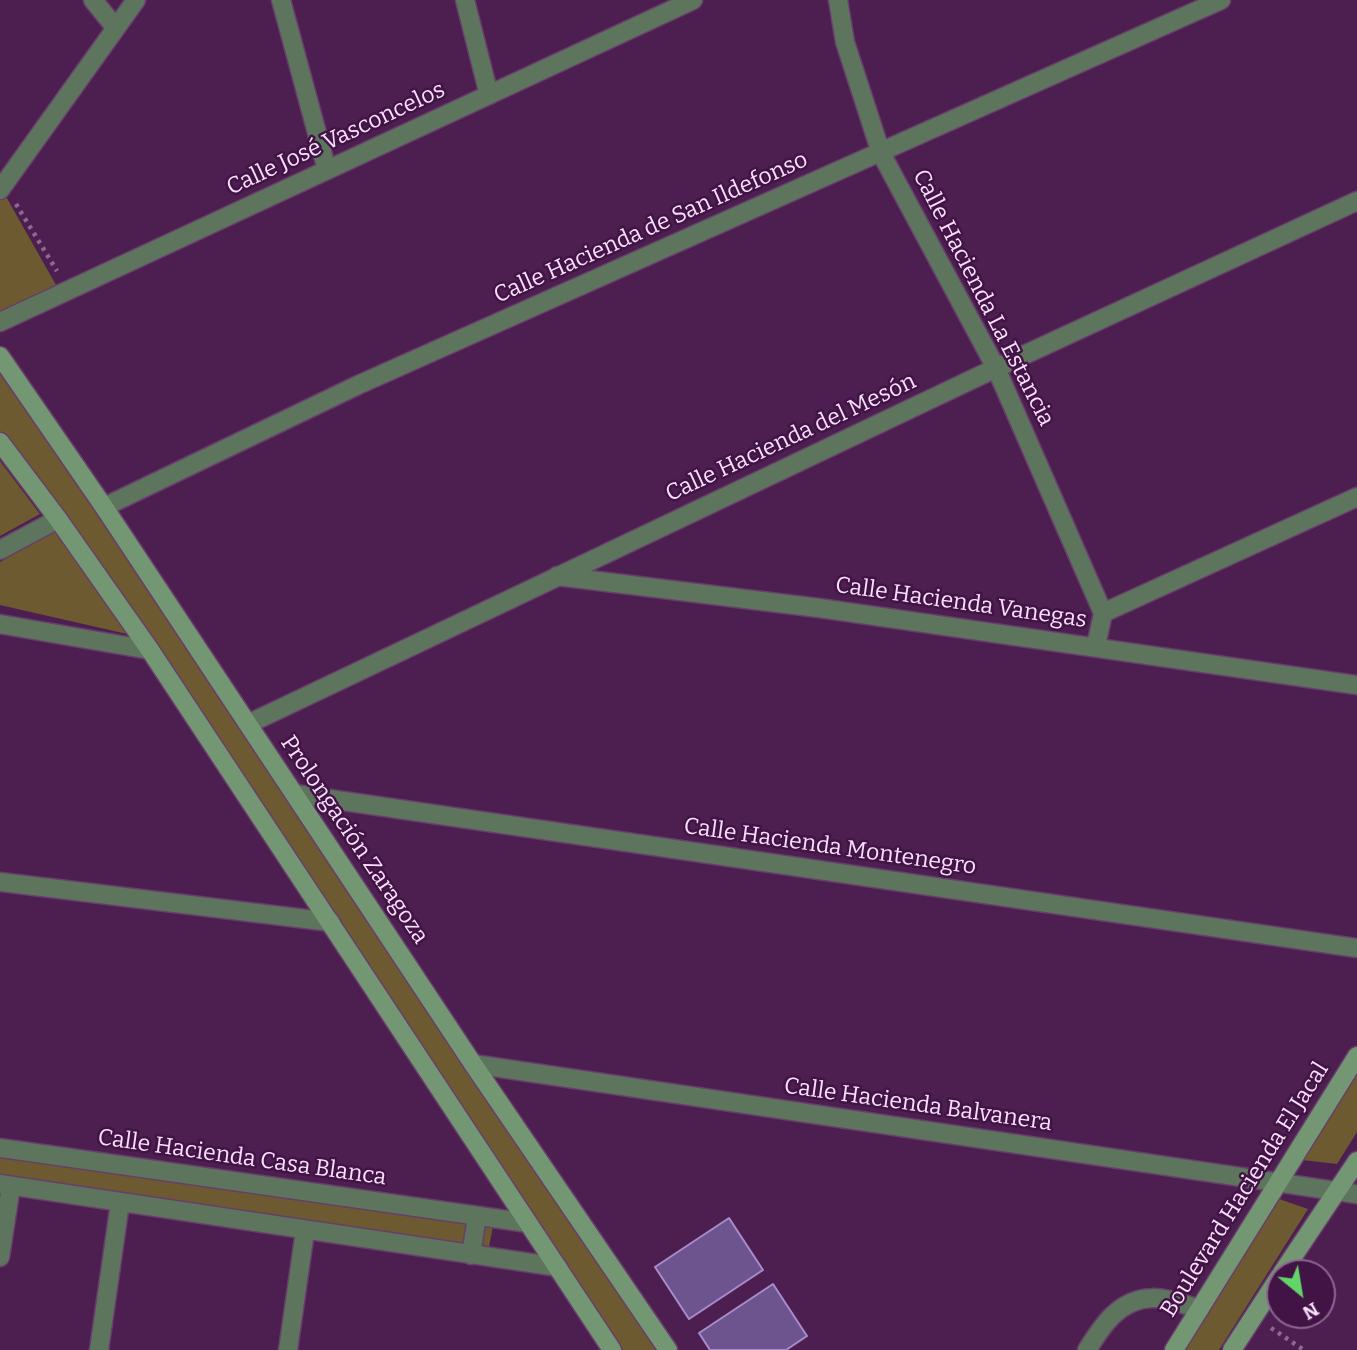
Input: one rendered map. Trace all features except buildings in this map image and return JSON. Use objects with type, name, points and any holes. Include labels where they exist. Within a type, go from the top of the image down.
[{"type":"main road","name":"Prolongación Zaragoza","points":[[0,356],[104,507],[473,1064],[668,1350]]},
{"type":"main road","points":[[0,442],[150,650],[611,1350]]},
{"type":"main road","name":"Boulevard Hacienda El Jacal","points":[[1174,1350],[1357,1056]]},
{"type":"main road","points":[[1292,1259],[1357,1161]]},
{"type":"main road","points":[[1232,1350],[1266,1296]]},
{"type":"street","points":[[93,0],[115,27]]},
{"type":"street","points":[[2,187],[135,0]]},
{"type":"street","points":[[281,0],[327,170]]},
{"type":"street","points":[[465,0],[489,95]]},
{"type":"street","name":"Calle José Vasconcelos","points":[[0,322],[489,95],[655,8],[693,0]]},
{"type":"street","name":"Calle Hacienda La Estancia","points":[[838,0],[845,42],[881,153],[996,368],[1103,613]]},
{"type":"street","name":"Calle Hacienda de San Ildefonso","points":[[104,507],[358,385],[1221,0]]},
{"type":"street","name":"Calle Hacienda del Mesón","points":[[248,724],[996,368],[1357,201]]},
{"type":"street","points":[[1096,646],[1103,613],[1357,497]]},
{"type":"street","points":[[0,550],[58,519]]},
{"type":"street","name":"Calle Hacienda Vanegas","points":[[557,576],[819,608],[1357,685]]},
{"type":"street","points":[[0,624],[150,650]]},
{"type":"street","name":"Calle Hacienda Montenegro","points":[[295,794],[1357,948]]},
{"type":"street","points":[[0,882],[331,922]]},
{"type":"street","name":"Calle Hacienda Balvanera","points":[[473,1064],[1357,1194]]},
{"type":"street","name":"Calle Hacienda Casa Blanca","points":[[0,1148],[528,1223]]},
{"type":"street","points":[[0,1257],[6,1185],[558,1267]]},
{"type":"street","points":[[99,1350],[120,1203]]},
{"type":"street","points":[[471,1255],[477,1216]]},
{"type":"street","points":[[288,1350],[305,1231]]},
{"type":"street","points":[[1087,1350],[1105,1320],[1128,1304],[1152,1297],[1200,1309]]},
{"type":"path","points":[[2,187],[68,290]]},
{"type":"path","points":[[1253,1315],[1304,1350]]},
{"type":"shaded area","points":[[4,193],[56,285],[0,312],[0,199]]},
{"type":"shaded area","points":[[0,360],[668,1350],[612,1350],[0,442]]},
{"type":"shaded area","points":[[0,461],[40,514],[0,536]]},
{"type":"shaded area","points":[[55,531],[127,634],[0,605],[0,562]]},
{"type":"shaded area","points":[[1357,1073],[1357,1132],[1337,1164],[1302,1160]]},
{"type":"shaded area","points":[[0,1153],[494,1221],[489,1247],[0,1178]]},
{"type":"shaded area","points":[[1279,1199],[1308,1209],[1276,1259],[1266,1259],[1266,1276],[1219,1350],[1184,1350]]}]
